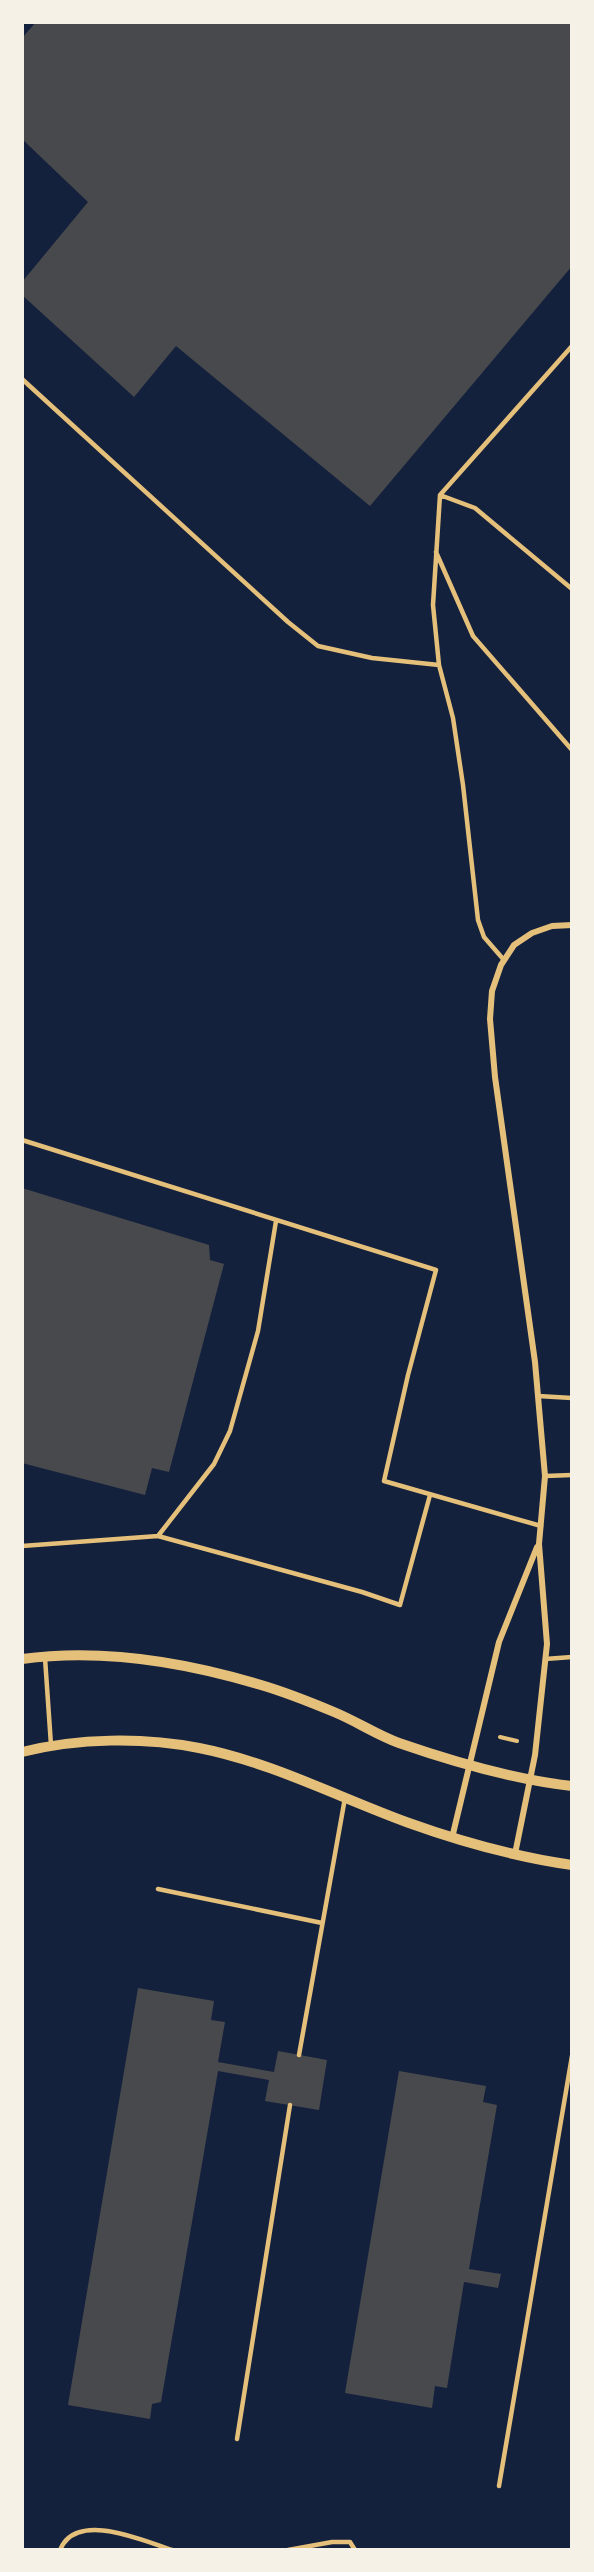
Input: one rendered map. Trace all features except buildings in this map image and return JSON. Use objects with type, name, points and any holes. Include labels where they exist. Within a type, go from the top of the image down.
[{"type":"street","points":[[515,1854],[530,1781],[547,1644],[539,1544],[545,1476],[536,1362],[495,1077],[490,1019],[492,991],[504,960],[514,945],[532,933],[552,926],[572,925]]},
{"type":"street","points":[[452,1838],[499,1642],[539,1544]]},
{"type":"street","points":[[22,1659],[44,1656],[119,1655],[261,1685],[333,1711],[399,1743],[530,1781],[572,1786]]},
{"type":"street","points":[[22,1752],[51,1745],[129,1741],[199,1748],[268,1768],[452,1838],[572,1865]]},
{"type":"lane","points":[[504,960],[484,937],[478,920],[453,718],[439,665],[433,605],[440,495],[572,346]]},
{"type":"lane","points":[[22,379],[288,622],[318,646],[372,658],[439,665]]},
{"type":"lane","points":[[440,495],[475,508],[572,589]]},
{"type":"lane","points":[[435,549],[473,636],[572,750]]},
{"type":"lane","points":[[22,1140],[436,1270],[408,1375],[384,1482],[541,1526]]},
{"type":"lane","points":[[158,1536],[214,1464],[230,1431],[258,1332],[276,1221]]},
{"type":"lane","points":[[538,1396],[572,1398]]},
{"type":"lane","points":[[545,1476],[572,1475]]},
{"type":"lane","points":[[22,1546],[158,1536],[400,1605],[430,1494]]},
{"type":"lane","points":[[44,1656],[51,1745]]},
{"type":"lane","points":[[545,1659],[572,1657]]},
{"type":"lane","points":[[299,2055],[345,1798]]},
{"type":"lane","points":[[158,1889],[322,1923]]},
{"type":"lane","points":[[499,2486],[572,2056]]},
{"type":"lane","points":[[237,2439],[290,2105]]},
{"type":"lane","points":[[60,2550],[64,2541],[78,2533],[104,2529],[172,2550]]},
{"type":"lane","points":[[288,2550],[332,2542],[350,2542],[355,2550]]},
{"type":"path","points":[[500,1737],[518,1742]]}]
